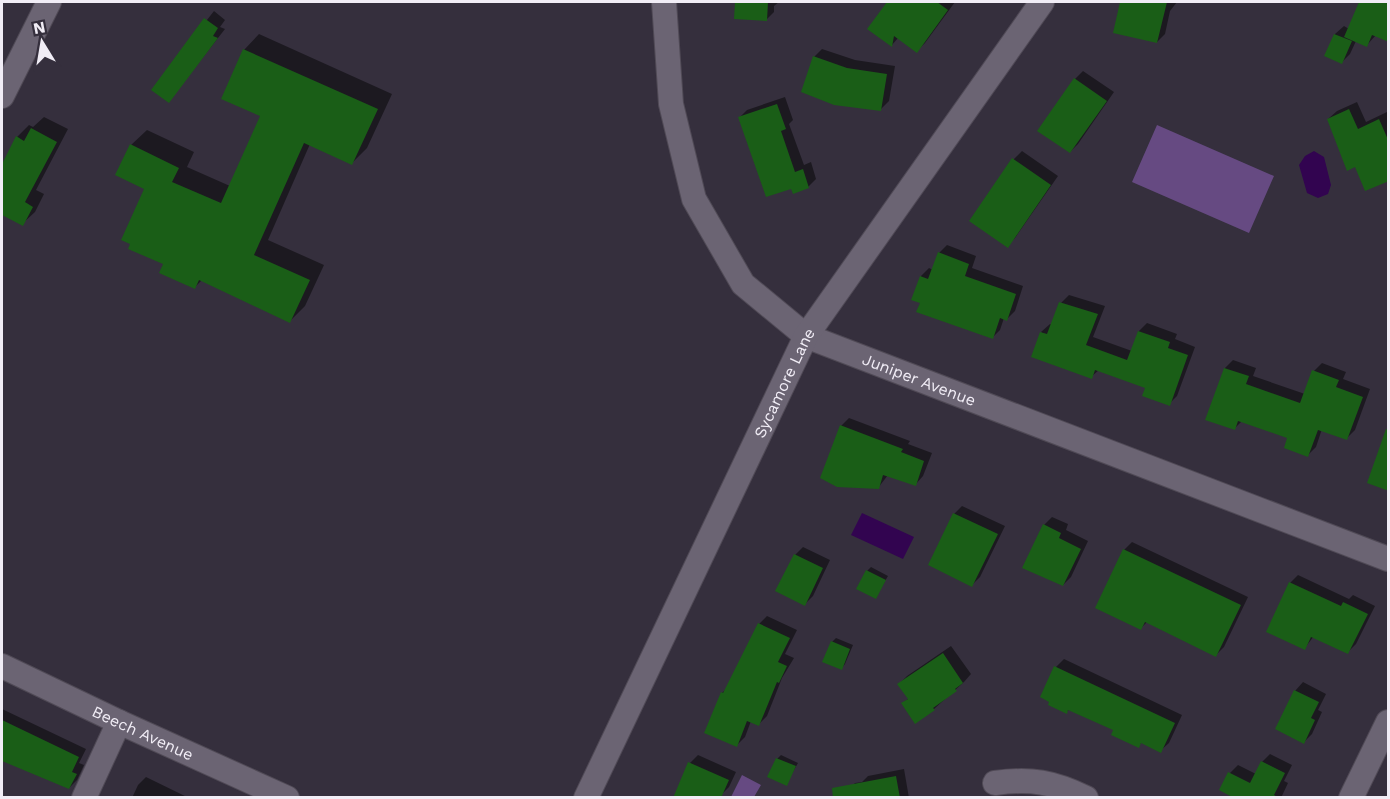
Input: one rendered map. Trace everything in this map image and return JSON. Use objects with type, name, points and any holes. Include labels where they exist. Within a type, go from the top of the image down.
[{"type":"street","points":[[2,96],[49,2]]},
{"type":"street","name":"Juniper Avenue","points":[[664,2],[670,104],[694,199],[743,284],[806,336],[1389,559]]},
{"type":"street","name":"Sycamore Lane","points":[[586,798],[806,336],[1042,2]]},
{"type":"street","name":"Beech Avenue","points":[[2,666],[287,798]]},
{"type":"street","points":[[84,798],[119,722]]},
{"type":"street","points":[[1351,798],[1389,722]]},
{"type":"street","points":[[994,783],[1017,780],[1043,781],[1066,788],[1086,798]]},
{"type":"shaded area","points":[[1157,125],[1274,176],[1249,233],[1132,182]]},
{"type":"shaded area","points":[[1314,151],[1324,157],[1331,185],[1328,194],[1318,198],[1307,193],[1299,165],[1305,156]]},
{"type":"shaded area","points":[[862,513],[914,537],[903,559],[851,535]]},
{"type":"shaded area","points":[[742,775],[761,785],[754,797],[731,797]]},
{"type":"building","points":[[735,2],[768,2],[767,21],[734,19]]},
{"type":"building","points":[[887,2],[937,2],[948,10],[917,53],[894,36],[892,47],[867,29]]},
{"type":"building","points":[[1120,2],[1167,2],[1157,43],[1113,33]]},
{"type":"building","points":[[1359,2],[1389,2],[1389,42],[1372,35],[1367,47],[1344,37]]},
{"type":"building","points":[[204,18],[218,28],[213,36],[218,38],[169,103],[151,90]]},
{"type":"building","points":[[1334,34],[1352,41],[1342,64],[1324,56]]},
{"type":"building","points":[[243,49],[378,109],[352,165],[304,143],[254,255],[310,280],[290,323],[199,280],[195,289],[159,273],[163,264],[128,249],[130,244],[121,240],[144,189],[115,175],[130,144],[179,168],[172,182],[221,203],[260,116],[221,99]]},
{"type":"building","points":[[813,56],[847,68],[887,74],[881,111],[834,105],[801,92]]},
{"type":"building","points":[[1074,78],[1107,101],[1070,153],[1037,131]]},
{"type":"building","points":[[777,104],[786,129],[781,131],[795,172],[803,169],[809,188],[793,194],[791,189],[766,197],[738,117]]},
{"type":"building","points":[[1349,109],[1358,129],[1379,119],[1389,142],[1389,181],[1365,191],[1355,167],[1347,171],[1327,119]]},
{"type":"building","points":[[31,128],[57,142],[25,202],[33,207],[23,226],[2,215],[2,164],[16,136],[24,141]]},
{"type":"building","points":[[1012,158],[1051,185],[1008,248],[969,221]]},
{"type":"building","points":[[938,252],[969,264],[965,276],[1016,294],[1007,321],[1000,318],[993,339],[916,312],[920,303],[911,300],[920,276],[928,279]]},
{"type":"building","points":[[1059,302],[1098,314],[1086,345],[1127,360],[1138,331],[1170,342],[1168,348],[1188,355],[1170,406],[1142,396],[1145,388],[1095,370],[1092,379],[1031,357],[1040,332],[1047,334]]},
{"type":"building","points":[[1224,368],[1249,376],[1246,384],[1300,403],[1312,370],[1339,380],[1336,387],[1363,397],[1347,440],[1318,430],[1308,457],[1284,448],[1287,438],[1238,421],[1235,430],[1205,420]]},
{"type":"building","points":[[840,425],[903,449],[901,452],[924,461],[916,486],[883,475],[879,489],[837,487],[820,478]]},
{"type":"building","points":[[1386,429],[1389,430],[1389,491],[1367,483]]},
{"type":"building","points":[[953,513],[998,534],[972,587],[928,565]]},
{"type":"building","points":[[1043,524],[1061,533],[1059,538],[1081,549],[1063,586],[1022,568]]},
{"type":"building","points":[[1123,549],[1241,605],[1216,657],[1145,622],[1141,630],[1095,608]]},
{"type":"building","points":[[794,554],[823,568],[805,606],[775,591]]},
{"type":"building","points":[[866,570],[886,580],[876,599],[856,589]]},
{"type":"building","points":[[1289,582],[1341,606],[1343,602],[1368,614],[1348,654],[1311,637],[1305,650],[1266,632]]},
{"type":"building","points":[[758,623],[790,638],[778,662],[787,666],[779,683],[777,682],[759,726],[747,721],[737,747],[704,733],[721,692],[723,693]]},
{"type":"building","points":[[831,641],[850,649],[842,670],[822,662]]},
{"type":"building","points":[[943,653],[963,683],[955,689],[957,691],[933,708],[935,710],[915,724],[901,703],[908,699],[897,684]]},
{"type":"building","points":[[1054,666],[1175,723],[1161,753],[1141,743],[1139,748],[1111,735],[1113,730],[1068,710],[1067,714],[1048,705],[1049,702],[1040,697]]},
{"type":"building","points":[[1294,690],[1319,702],[1311,718],[1315,720],[1304,744],[1275,729]]},
{"type":"building","points":[[2,720],[79,757],[72,772],[77,774],[69,789],[2,761]]},
{"type":"building","points":[[776,758],[796,766],[787,786],[767,777]]},
{"type":"building","points":[[1261,761],[1285,773],[1274,795],[1279,798],[1234,798],[1219,790],[1228,772],[1250,783]]},
{"type":"building","points":[[688,762],[729,780],[721,798],[673,798]]},
{"type":"building","points":[[896,776],[900,798],[833,798],[832,788]]}]
